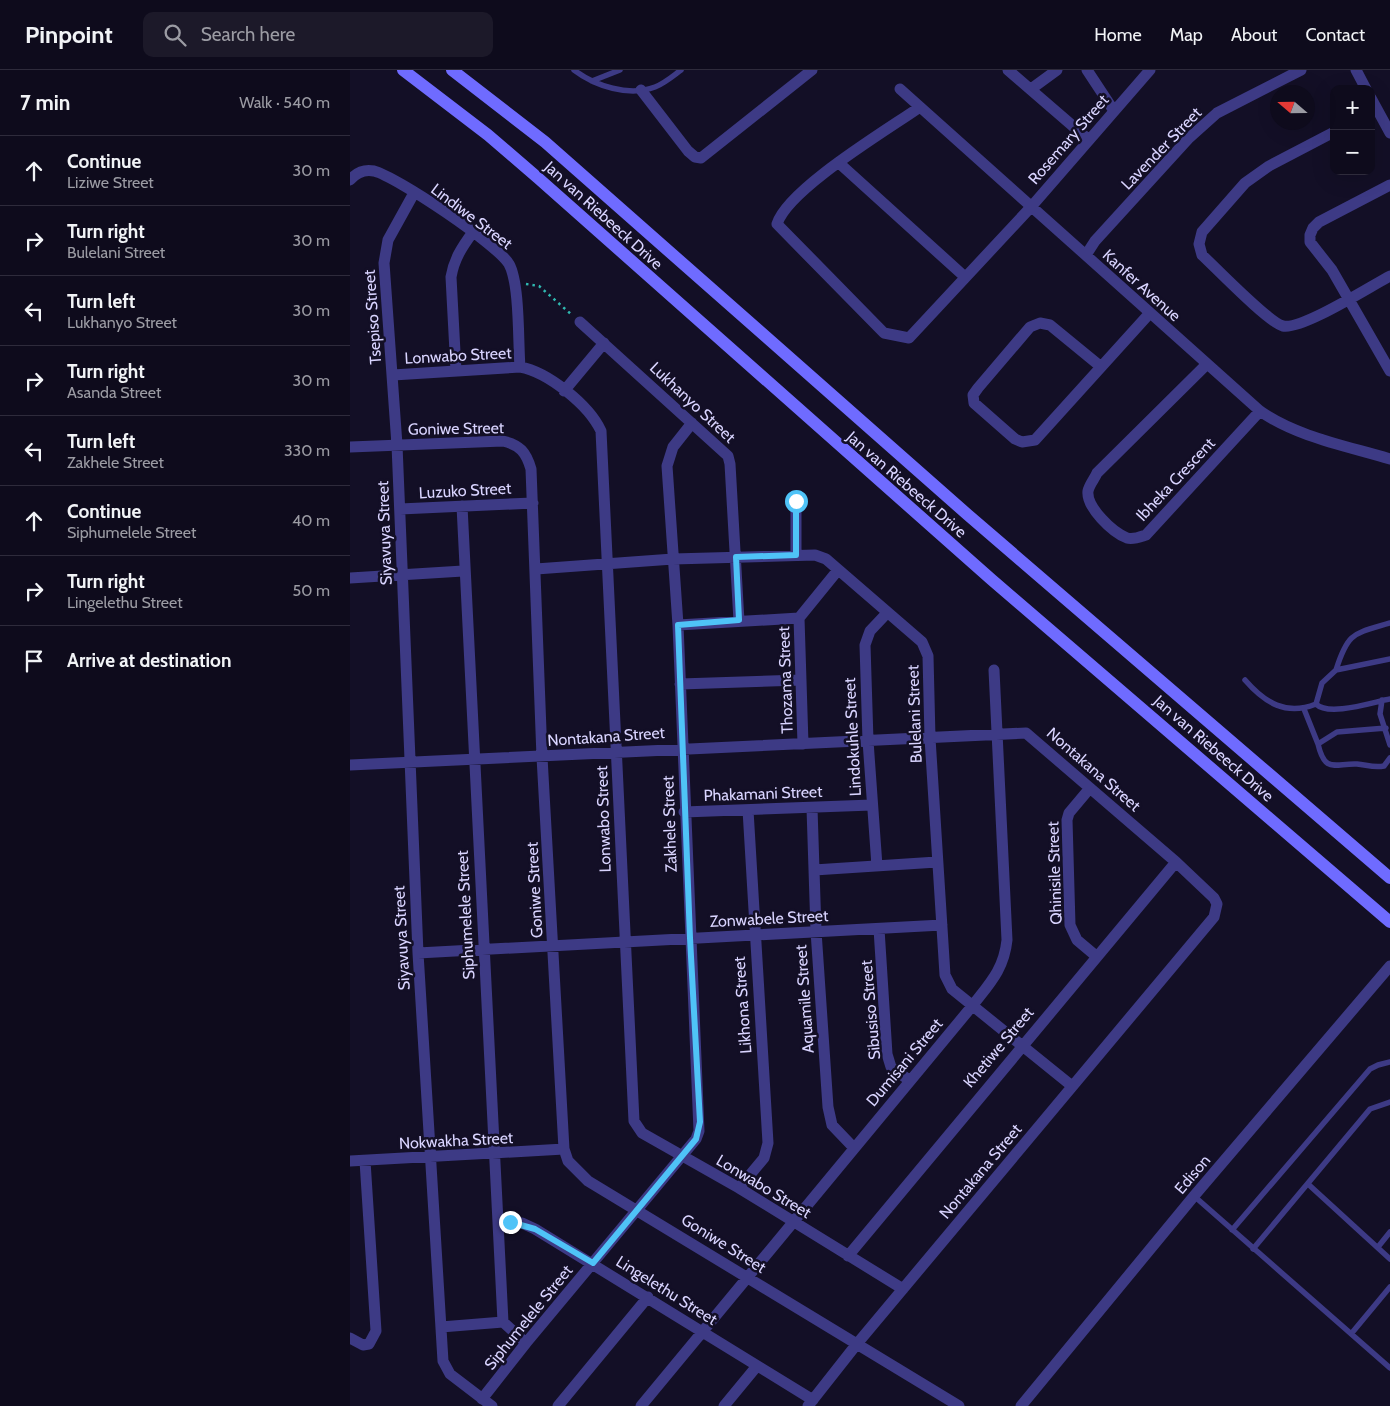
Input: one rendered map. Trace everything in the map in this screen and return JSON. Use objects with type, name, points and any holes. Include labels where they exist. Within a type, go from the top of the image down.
[{"type":"main road","name":"Jan van Riebeeck Drive","points":[[403,70],[488,135],[538,178],[992,580],[1390,922]]},
{"type":"main road","name":"Jan van Riebeeck Drive","points":[[452,70],[545,142],[968,515],[1390,878]]},
{"type":"street","points":[[641,90],[688,151],[694,157],[701,158],[812,70]]},
{"type":"street","points":[[1008,70],[1089,140]]},
{"type":"street","points":[[1031,90],[1057,70]]},
{"type":"street","points":[[1088,70],[1114,111]]},
{"type":"street","name":"Rosemary Street","points":[[839,163],[793,198],[780,214],[777,224],[884,333],[909,338],[1031,207],[1150,70]]},
{"type":"street","name":"Lavender Street","points":[[1086,255],[1095,241],[1188,138],[1217,113],[1301,70]]},
{"type":"street","points":[[1356,70],[1364,85]]},
{"type":"street","name":"Kanfer Avenue","points":[[900,89],[1086,255],[1149,314],[1260,411],[1298,431],[1390,459]]},
{"type":"street","points":[[920,107],[839,163],[965,277]]},
{"type":"street","points":[[1375,111],[1390,133]]},
{"type":"street","points":[[1330,134],[1269,166],[1245,183],[1202,232],[1199,249],[1202,255],[1272,322],[1281,326],[1298,325],[1390,276]]},
{"type":"street","name":"Lindiwe Street","points":[[350,180],[358,172],[374,171],[414,193],[473,232],[501,254],[510,265],[514,282],[520,367]]},
{"type":"street","points":[[1388,364],[1347,299],[1332,270],[1310,242],[1310,235],[1313,228],[1319,222],[1390,185]]},
{"type":"street","name":"Tsepiso Street","points":[[397,445],[385,252],[393,230],[414,193]]},
{"type":"street","points":[[456,371],[451,277],[453,264],[473,232]]},
{"type":"street","points":[[1100,366],[1050,326],[1040,323],[1030,327],[978,388],[973,396],[974,402],[1015,439],[1022,442],[1035,440],[1149,314]]},
{"type":"street","name":"Lukhanyo Street","points":[[580,322],[723,450],[730,464],[739,620]]},
{"type":"street","points":[[564,391],[604,343]]},
{"type":"street","name":"Ibheka Crescent","points":[[1207,364],[1098,473],[1088,490],[1089,502],[1099,517],[1127,538],[1137,539],[1146,535],[1260,411]]},
{"type":"street","name":"Lonwabo Street","points":[[393,375],[520,367],[540,372],[590,414],[601,431],[634,1120],[642,1133],[739,1188],[903,1289]]},
{"type":"street","name":"Zakhele Street","points":[[638,1209],[696,1139],[700,1122],[684,812],[678,625],[667,460],[673,447],[692,423]]},
{"type":"street","name":"Goniwe Street","points":[[350,446],[503,441],[515,444],[528,458],[531,469],[533,503],[542,757],[554,944],[564,1149],[568,1161],[582,1177],[638,1209],[856,1345],[959,1406]]},
{"type":"street","name":"Siyavuya Street","points":[[397,445],[418,953],[445,1368],[492,1406]]},
{"type":"street","points":[[796,501],[796,555]]},
{"type":"street","name":"Luzuko Street","points":[[400,509],[533,503]]},
{"type":"street","name":"Siphumelele Street","points":[[462,506],[473,759],[503,1322]]},
{"type":"street","name":"Bulelani Street","points":[[536,569],[673,559],[796,555],[822,557],[926,648],[937,862],[948,982],[1020,1046],[1072,1086]]},
{"type":"street","name":"Thozama Street","points":[[804,744],[799,618],[838,570]]},
{"type":"street","points":[[350,578],[464,571]]},
{"type":"street","name":"Lindokuhle Street","points":[[877,866],[868,741],[865,645],[870,631],[886,613]]},
{"type":"street","points":[[678,625],[799,618]]},
{"type":"street","name":"Dumisani Street","points":[[640,1406],[794,1222],[909,1080],[973,1006],[999,971],[1005,958],[1006,949],[994,670]]},
{"type":"street","points":[[680,684],[801,680]]},
{"type":"street","name":"Nontakana Street","points":[[350,765],[542,757],[616,751],[930,738],[1019,732],[1032,736],[1176,862],[1214,898],[1217,904],[1214,917],[856,1345]]},
{"type":"street","name":"Qhinisile Street","points":[[1090,788],[1069,813],[1067,820],[1070,926],[1077,940],[1096,956]]},
{"type":"street","name":"Phakamani Street","points":[[684,812],[872,805]]},
{"type":"street","name":"Aquamile Street","points":[[812,808],[816,931],[829,1117],[837,1132],[854,1148]]},
{"type":"street","name":"Likhona Street","points":[[739,1188],[764,1158],[768,1143],[754,935],[748,810]]},
{"type":"street","points":[[814,870],[937,862]]},
{"type":"street","name":"Khetiwe Street","points":[[848,1256],[1020,1046],[1176,862]]},
{"type":"street","name":"Zonwabele Street","points":[[418,953],[554,944],[942,925]]},
{"type":"street","name":"Sibusiso Street","points":[[879,929],[887,1054],[891,1067],[909,1080]]},
{"type":"street","name":"Edison","points":[[1021,1406],[1194,1196],[1390,966]]},
{"type":"street","name":"Nokwakha Street","points":[[350,1161],[493,1155],[564,1149]]},
{"type":"street","points":[[350,1338],[363,1344],[369,1344],[376,1331],[365,1161]]},
{"type":"street","name":"Siphumelele Street","points":[[482,1399],[526,1343],[638,1209]]},
{"type":"street","name":"Lingelethu Street","points":[[499,1221],[522,1223],[535,1229],[703,1331],[811,1403]]},
{"type":"street","points":[[558,1406],[648,1297]]},
{"type":"street","points":[[441,1327],[503,1322],[526,1343]]},
{"type":"street","points":[[811,1403],[856,1345]]},
{"type":"street","points":[[724,1406],[757,1366]]},
{"type":"lane","points":[[574,70],[592,81],[610,87],[641,90],[661,84],[681,70]]},
{"type":"lane","points":[[592,81],[620,70]]},
{"type":"lane","points":[[1316,704],[1322,683],[1336,670],[1345,645],[1354,634],[1390,623]]},
{"type":"lane","points":[[1336,670],[1390,659]]},
{"type":"lane","points":[[1245,680],[1258,695],[1278,706],[1292,710],[1304,709],[1316,704]]},
{"type":"lane","points":[[1316,704],[1320,708],[1334,710],[1390,698]]},
{"type":"lane","points":[[1382,700],[1380,714],[1390,745]]},
{"type":"lane","points":[[1304,709],[1318,744],[1320,755],[1327,762],[1337,767],[1357,764],[1373,768],[1384,766],[1390,758]]},
{"type":"lane","points":[[1318,744],[1338,732],[1386,728]]},
{"type":"lane","points":[[1232,1230],[1370,1069],[1378,1064],[1390,1062]]},
{"type":"lane","points":[[1253,1249],[1370,1109],[1379,1104],[1390,1102]]},
{"type":"lane","points":[[1308,1184],[1390,1258]]},
{"type":"lane","points":[[1194,1196],[1390,1368]]},
{"type":"lane","points":[[1378,1247],[1390,1232]]},
{"type":"lane","points":[[1351,1334],[1390,1287]]},
{"type":"path","points":[[514,282],[539,286],[580,322]]},
{"type":"route","points":[[510,1222],[522,1223],[535,1229],[593,1263],[696,1139],[700,1122],[684,812],[678,625],[739,620],[736,557],[796,555],[796,501]]}]
